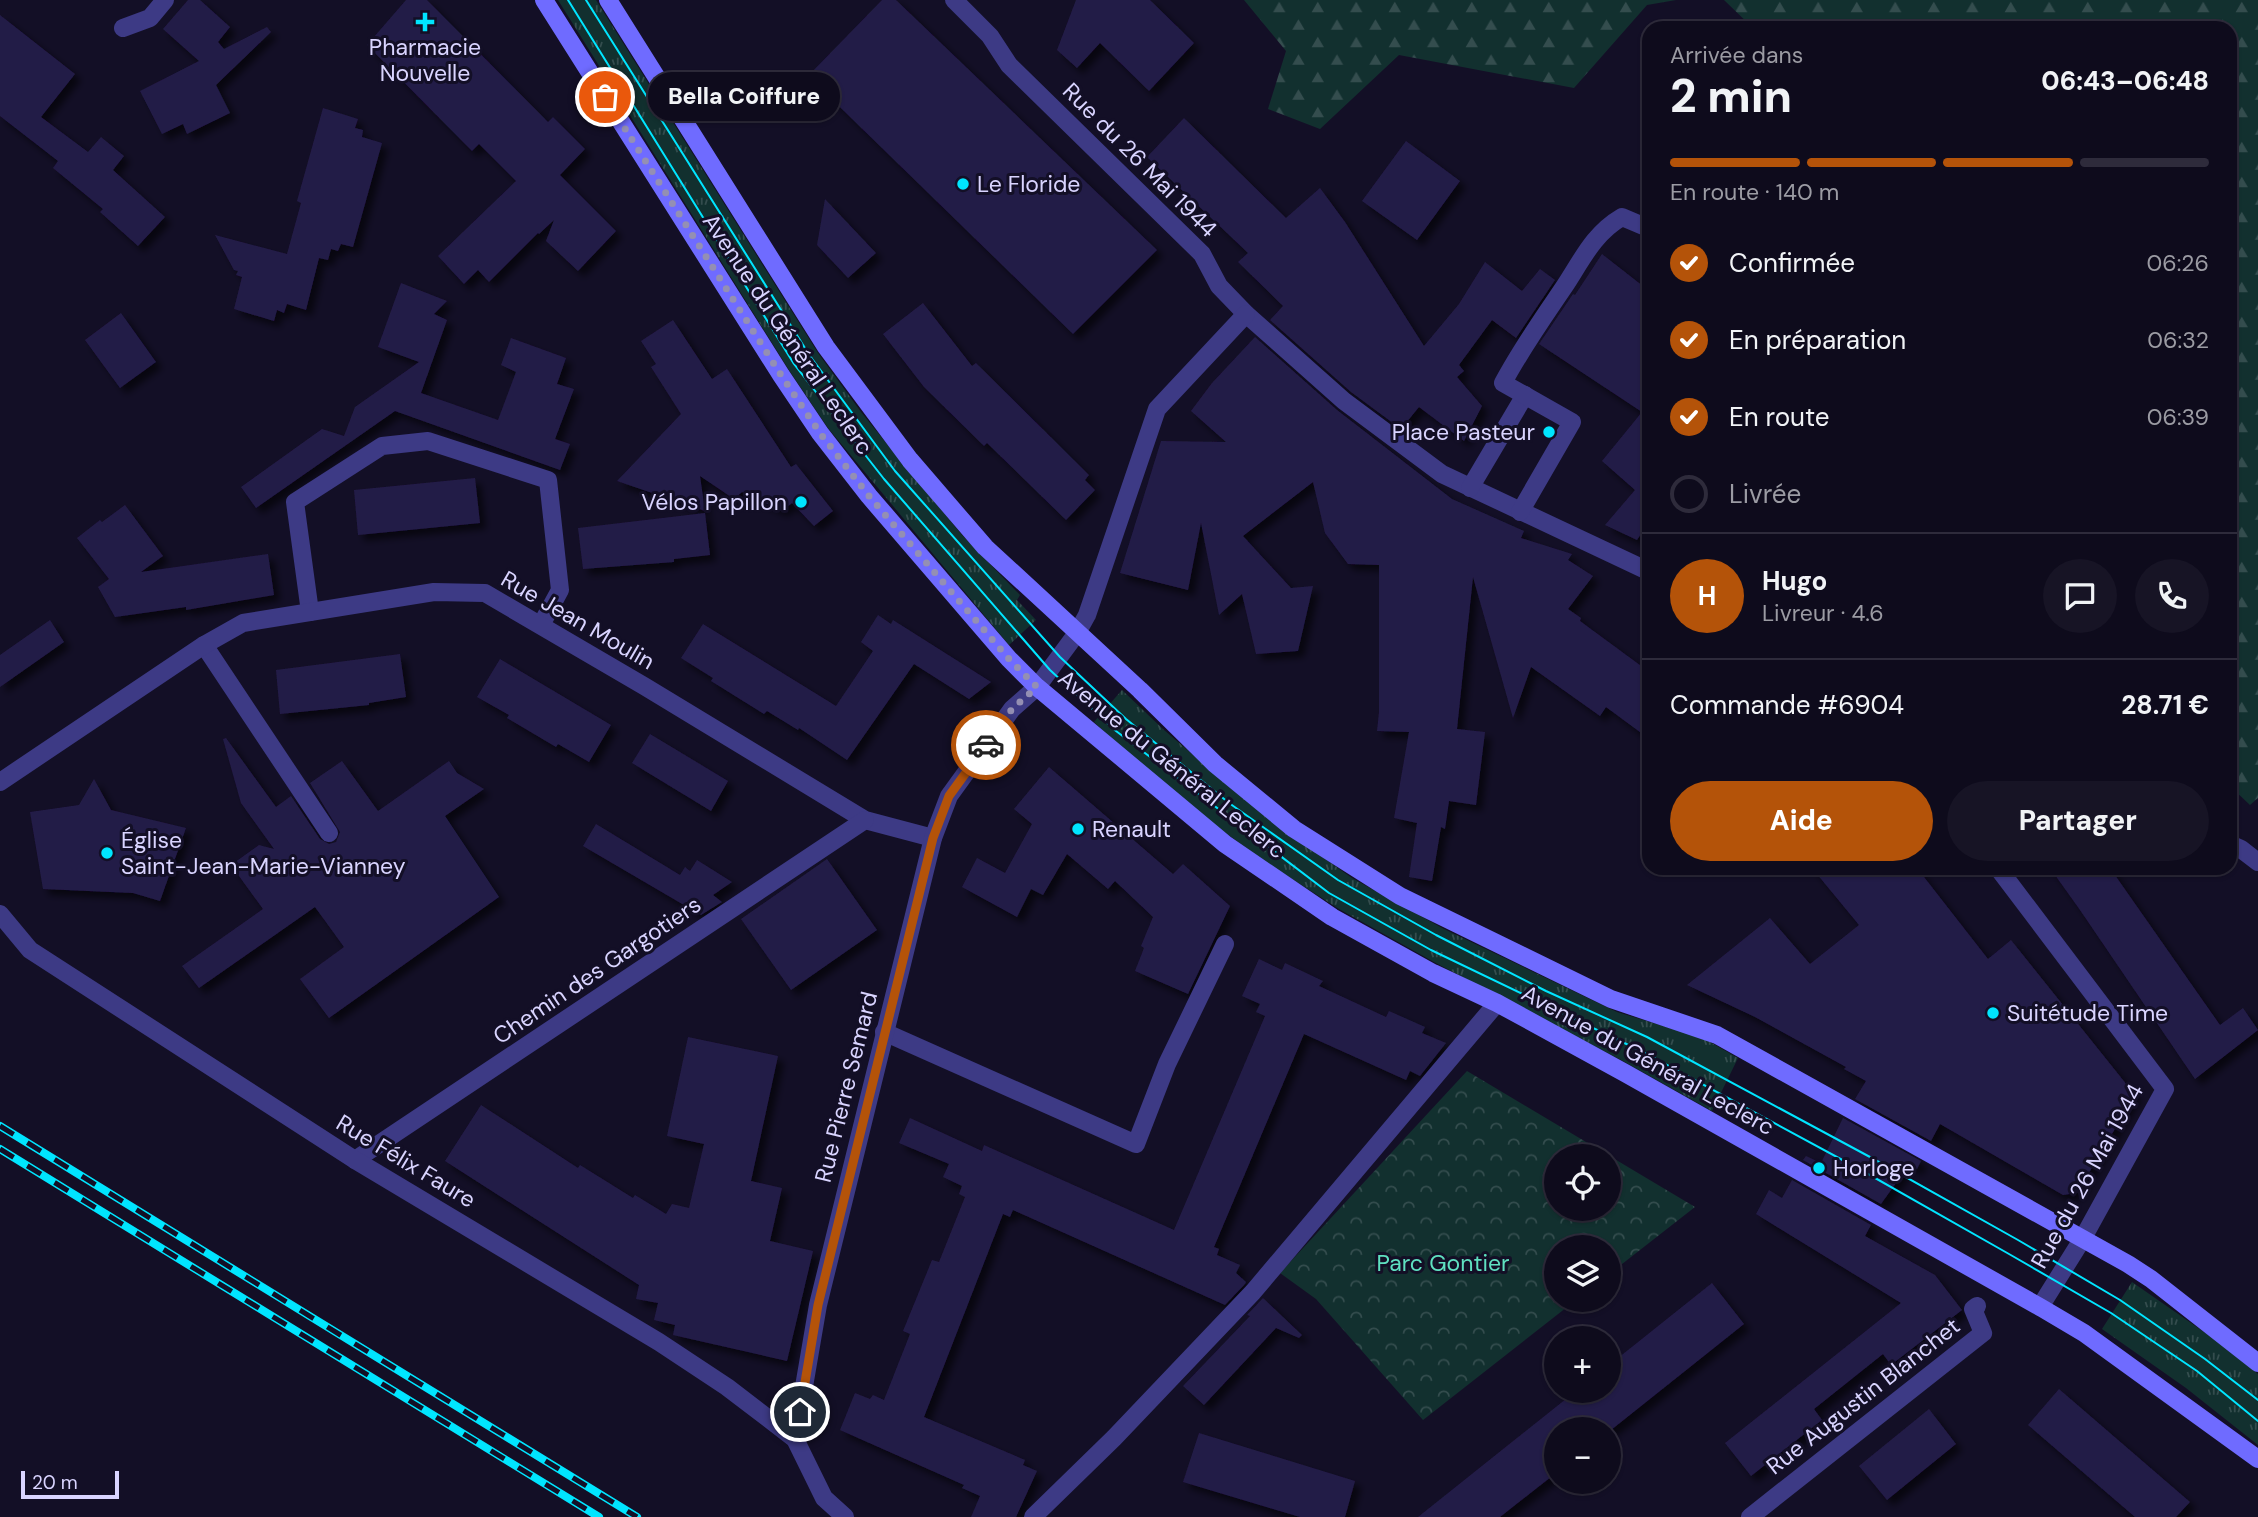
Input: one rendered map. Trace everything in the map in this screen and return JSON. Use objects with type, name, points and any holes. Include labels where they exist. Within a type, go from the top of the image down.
[{"type":"main road","name":"Avenue du Général Leclerc","points":[[544,0],[820,433],[869,496],[1009,659],[1037,687],[1142,777],[1235,852],[1332,917],[1625,1073],[2040,1307],[2084,1333],[2258,1459]]},
{"type":"main road","name":"Avenue du Général Leclerc","points":[[608,0],[826,347],[910,460],[985,547],[1140,690],[1215,764],[1284,820],[1400,896],[1611,999],[1717,1035],[2083,1238],[2151,1279],[2258,1363]]},
{"type":"street","points":[[123,28],[150,18],[165,0]]},
{"type":"street","name":"Rue du 26 Mai 1944","points":[[954,0],[990,36],[1009,65],[1202,254],[1219,286],[1246,314],[1344,401],[1442,474],[1642,568]]},
{"type":"street","points":[[1520,512],[1572,422],[1503,383],[1591,244],[1605,227],[1622,217],[1642,225]]},
{"type":"street","name":"Avenue du Général Leclerc","points":[[1077,633],[1087,615],[1157,409],[1246,314]]},
{"type":"street","points":[[1470,488],[1525,395]]},
{"type":"street","points":[[310,612],[295,502],[382,446],[428,441],[548,480],[559,590],[541,625]]},
{"type":"street","name":"Rue Jean Moulin","points":[[0,782],[204,645],[243,623],[434,592],[485,593],[865,820],[933,838]]},
{"type":"street","name":"Rue Pierre Semard","points":[[795,1439],[818,1305],[933,838],[949,796],[1012,709],[1037,687],[1077,633]]},
{"type":"street","points":[[204,645],[329,833]]},
{"type":"street","name":"Chemin des Gargotiers","points":[[355,1160],[865,820]]},
{"type":"street","points":[[2237,847],[2258,862]]},
{"type":"street","name":"Rue du 26 Mai 1944","points":[[2003,875],[2165,1089],[2083,1238],[2040,1307]]},
{"type":"street","name":"Rue Félix Faure","points":[[0,914],[30,950],[355,1160],[659,1342],[727,1387],[795,1439]]},
{"type":"street","points":[[884,1032],[1136,1144],[1167,1064],[1226,944]]},
{"type":"street","points":[[1033,1517],[1253,1292],[1496,1003]]},
{"type":"street","name":"Rue Augustin Blanchet","points":[[1750,1517],[1983,1333],[1973,1309],[1977,1306]]},
{"type":"street","points":[[795,1439],[824,1498],[845,1517]]},
{"type":"green space","points":[[558,0],[596,0],[818,353],[861,412],[962,535],[1020,595],[1017,600],[1036,620],[1009,645],[828,428]]},
{"type":"green space","points":[[1244,0],[1676,0],[1647,5],[1574,88],[1399,55],[1320,129],[1268,109],[1286,51]]},
{"type":"green space","points":[[1724,0],[2258,0],[2258,798],[2250,805],[2237,793],[2237,21],[1746,21]]},
{"type":"green space","points":[[1122,690],[1164,730],[1266,817],[1352,878],[1444,929],[1617,1012],[1703,1038],[1738,1058],[1712,1111],[1434,962],[1339,909],[1269,864],[1153,777],[1094,722]]},
{"type":"green space","name":"Parc Gontier","points":[[1467,1071],[1589,1144],[1544,1144],[1544,1221],[1621,1221],[1621,1163],[1695,1207],[1621,1265],[1621,1235],[1544,1235],[1544,1312],[1561,1312],[1423,1420],[1316,1299],[1280,1273]]},
{"type":"green space","points":[[2132,1282],[2217,1341],[2258,1374],[2258,1445],[2186,1388],[2102,1329]]},
{"type":"building","points":[[188,0],[200,0],[230,27],[218,42],[224,49],[267,27],[271,32],[216,85],[230,113],[187,134],[183,124],[162,134],[140,91],[199,61],[163,29]]},
{"type":"building","points":[[406,0],[427,0],[548,122],[553,117],[585,149],[560,175],[616,231],[578,271],[546,241],[554,220],[489,282],[478,270],[464,284],[438,256],[516,181],[479,144],[472,151],[367,45]]},
{"type":"building","points":[[882,0],[896,0],[1157,250],[1073,334],[808,76]]},
{"type":"building","points":[[1076,0],[1150,0],[1194,43],[1149,91],[1100,43],[1077,68],[1057,50]]},
{"type":"building","points":[[0,15],[75,74],[41,117],[88,152],[101,137],[124,156],[113,170],[165,217],[138,246],[100,212],[103,209],[53,168],[58,161],[0,116]]},
{"type":"building","points":[[323,108],[358,119],[355,128],[363,130],[362,137],[382,143],[353,247],[341,244],[338,251],[331,249],[328,260],[319,258],[306,310],[287,304],[284,313],[277,310],[274,321],[234,309],[242,277],[236,275],[238,271],[234,270],[215,235],[287,254],[301,203],[297,201]]},
{"type":"building","points":[[1184,118],[1286,218],[1320,188],[1345,222],[1424,346],[1459,304],[1485,262],[1522,291],[1540,269],[1555,280],[1516,338],[1492,320],[1459,365],[1464,371],[1457,377],[1482,406],[1464,441],[1419,407],[1401,429],[1351,392],[1270,320],[1283,306],[1238,262],[1248,253],[1147,157]]},
{"type":"building","points":[[1406,141],[1460,181],[1417,240],[1362,201]]},
{"type":"building","points":[[825,199],[876,253],[848,278],[817,245]]},
{"type":"building","points":[[1602,254],[1642,285],[1642,412],[1539,344],[1573,294],[1575,295]]},
{"type":"building","points":[[401,283],[447,301],[434,314],[447,320],[421,393],[498,420],[516,372],[501,365],[511,338],[566,358],[557,384],[574,389],[555,439],[570,444],[560,470],[395,411],[256,508],[241,487],[322,429],[344,436],[355,407],[419,362],[378,347]]},
{"type":"building","points":[[923,303],[972,366],[976,363],[1089,475],[1085,480],[1095,490],[1066,520],[987,443],[984,446],[924,387],[883,334]]},
{"type":"building","points":[[121,313],[156,362],[120,388],[85,340]]},
{"type":"building","points":[[673,320],[712,379],[727,369],[791,467],[796,464],[833,511],[814,526],[792,503],[782,511],[742,492],[734,499],[700,476],[705,511],[617,481],[681,414],[651,367],[656,364],[641,341]]},
{"type":"building","points":[[1255,337],[1337,410],[1452,499],[1524,531],[1521,538],[1572,554],[1568,560],[1593,576],[1568,609],[1581,618],[1580,621],[1642,667],[1642,734],[1606,707],[1600,716],[1531,667],[1513,718],[1473,577],[1457,729],[1485,732],[1476,805],[1449,801],[1445,829],[1441,827],[1432,881],[1409,877],[1417,823],[1394,818],[1409,732],[1377,731],[1379,565],[1348,564],[1325,533],[1313,482],[1243,536],[1291,588],[1313,586],[1298,651],[1256,654],[1242,594],[1219,615],[1201,523],[1188,590],[1120,573],[1161,441],[1226,442],[1191,411],[1212,383]]},
{"type":"building","points":[[1642,412],[1642,532],[1637,540],[1605,525],[1635,490],[1602,461]]},
{"type":"building","points":[[475,478],[480,523],[358,535],[354,490]]},
{"type":"building","points":[[125,505],[163,556],[141,572],[268,554],[274,595],[186,610],[186,607],[115,617],[98,587],[109,579],[77,538]]},
{"type":"building","points":[[705,513],[710,555],[674,559],[674,562],[583,569],[578,528]]},
{"type":"building","points":[[878,615],[891,624],[893,620],[991,682],[969,699],[914,664],[847,760],[799,728],[798,730],[767,711],[764,714],[711,681],[713,678],[681,658],[703,624],[836,706],[873,651],[861,642]]},
{"type":"building","points":[[50,620],[64,642],[0,687],[0,655]]},
{"type":"building","points":[[400,654],[406,697],[369,705],[280,714],[276,670]]},
{"type":"building","points":[[500,659],[611,725],[589,762],[558,744],[556,747],[477,697]]},
{"type":"building","points":[[650,734],[728,781],[711,811],[632,763]]},
{"type":"building","points":[[226,738],[276,807],[291,796],[320,839],[329,844],[336,842],[340,832],[310,783],[342,761],[378,811],[449,761],[457,773],[484,789],[445,816],[499,897],[329,1018],[300,979],[344,947],[315,907],[199,988],[182,966],[263,909],[231,865],[259,845],[274,849],[241,803],[223,739]]},
{"type":"building","points":[[1049,767],[1173,874],[1183,864],[1230,906],[1188,994],[1135,971],[1144,948],[1141,946],[1153,917],[1115,881],[1108,889],[1067,854],[1043,895],[1031,889],[1017,917],[962,887],[977,858],[1005,873],[1032,824],[1014,809]]},
{"type":"building","name":"Église Saint-Jean-Marie-Vianney","points":[[94,779],[111,810],[186,828],[160,901],[133,893],[43,889],[30,812],[79,805]]},
{"type":"building","points":[[596,824],[680,875],[685,867],[690,871],[697,860],[732,882],[713,895],[722,902],[701,915],[583,846]]},
{"type":"building","points":[[827,859],[877,930],[791,990],[741,919]]},
{"type":"building","points":[[1818,875],[1922,875],[1988,959],[2011,940],[2135,1095],[2077,1193],[2063,1195],[1940,1124],[1931,1141],[1855,1099],[1866,1081],[1844,1069],[1846,1067],[1755,1017],[1687,985],[1770,918],[1810,964],[1859,925]]},
{"type":"building","points":[[2055,875],[2115,875],[2220,1025],[2243,1008],[2258,1030],[2195,1079]]},
{"type":"building","points":[[1259,959],[1282,970],[1285,963],[1323,981],[1319,986],[1386,1017],[1389,1011],[1425,1027],[1422,1033],[1446,1043],[1420,1076],[1410,1071],[1406,1080],[1304,1034],[1214,1247],[1219,1249],[1217,1255],[1240,1265],[1236,1273],[1245,1284],[1225,1305],[1013,1210],[1010,1217],[1003,1214],[924,1417],[1025,1460],[1023,1465],[1037,1471],[1016,1517],[971,1517],[980,1496],[962,1488],[964,1485],[840,1430],[855,1393],[870,1399],[873,1395],[884,1400],[910,1334],[903,1331],[932,1260],[939,1262],[965,1197],[959,1194],[962,1186],[943,1177],[949,1164],[899,1143],[910,1118],[982,1151],[984,1145],[1174,1230],[1265,1016],[1256,1012],[1260,1004],[1242,996]]},
{"type":"building","points":[[688,1037],[778,1056],[751,1181],[782,1188],[770,1241],[813,1251],[787,1361],[673,1335],[675,1325],[654,1320],[658,1303],[636,1299],[639,1285],[445,1161],[481,1105],[578,1168],[580,1165],[633,1198],[635,1195],[666,1214],[672,1204],[689,1208],[704,1144],[667,1136]]},
{"type":"building","points":[[1843,1118],[1921,1161],[1917,1169],[1909,1165],[1881,1204],[1803,1160],[1806,1156],[1821,1163]]},
{"type":"building","points":[[1792,1180],[1871,1225],[1865,1236],[1935,1275],[1962,1310],[1891,1365],[1883,1354],[1814,1409],[1822,1420],[1751,1476],[1725,1443],[1901,1303],[1756,1214],[1769,1190],[1782,1198]]},
{"type":"building","points":[[1712,1283],[1744,1324],[1621,1422],[1621,1417],[1544,1417],[1544,1482],[1500,1517],[1418,1517],[1561,1403],[1621,1403],[1621,1356]]},
{"type":"building","points":[[1263,1298],[1302,1335],[1299,1338],[1276,1328],[1204,1405],[1183,1386],[1250,1316],[1247,1315]]},
{"type":"building","points":[[2059,1389],[2190,1502],[2176,1517],[2135,1517],[2028,1425]]},
{"type":"building","points":[[1929,1409],[1956,1444],[1887,1500],[1859,1466]]},
{"type":"building","points":[[1199,1433],[1355,1481],[1345,1517],[1300,1517],[1183,1482]]},
{"type":"tram line","points":[[568,0],[794,364],[884,479],[1050,670],[1116,731],[1329,893],[1431,950],[1641,1051],[2009,1254],[2111,1313],[2197,1371],[2258,1421]]},
{"type":"tram line","points":[[586,0],[810,356],[895,471],[1060,657],[1126,719],[1229,803],[1338,880],[1436,935],[1546,991],[1647,1037],[2018,1240],[2120,1300],[2205,1359],[2258,1400]]},
{"type":"railway","points":[[0,1126],[637,1517]]},
{"type":"railway","points":[[0,1149],[599,1517]]},
{"type":"way so far","points":[[605,97],[820,433],[869,496],[1009,659],[1037,687],[1019,701],[986,745]]},
{"type":"place","name":"Pharmacie Nouvelle","points":[[425,22]]},
{"type":"place","name":"Bella Coiffure","points":[[605,97]]},
{"type":"place","name":"Le Floride","points":[[963,184]]},
{"type":"place","name":"Place Pasteur","points":[[1549,432]]},
{"type":"place","name":"Vélos Papillon","points":[[801,502]]},
{"type":"place","name":"Renault","points":[[1078,829]]},
{"type":"place","name":"Église Saint-Jean-Marie-Vianney","points":[[107,853]]},
{"type":"place","name":"Suitétude Time","points":[[1993,1013]]},
{"type":"place","name":"Horloge","points":[[1819,1168]]},
{"type":"route","points":[[800,1412],[818,1305],[933,838],[949,796],[986,745]]}]
